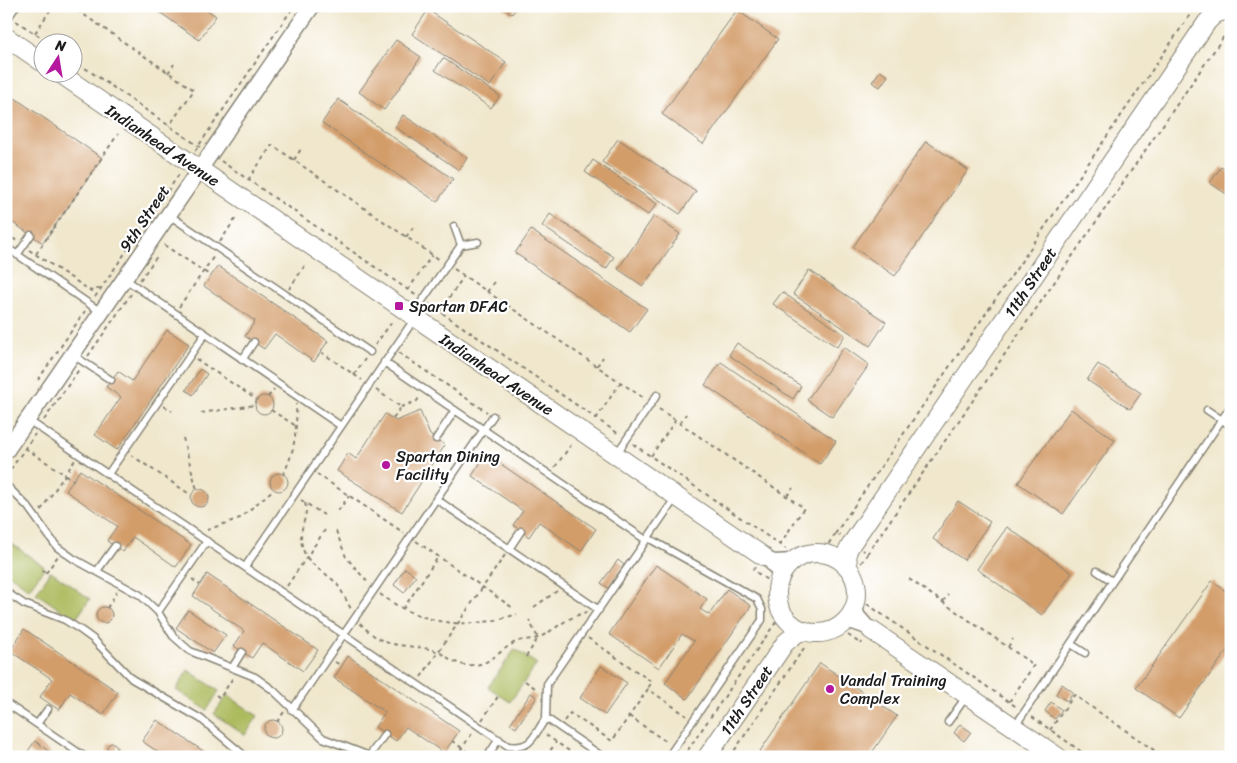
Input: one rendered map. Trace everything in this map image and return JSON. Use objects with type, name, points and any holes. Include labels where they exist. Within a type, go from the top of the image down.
[{"type":"main road","points":[[1209,14],[1229,12]]},
{"type":"main road","name":"11th Street","points":[[852,543],[1209,14]]},
{"type":"main road","points":[[6,37],[32,55]]},
{"type":"main road","name":"Indianhead Avenue","points":[[73,82],[763,556]]},
{"type":"main road","points":[[785,642],[787,634],[786,618],[777,600],[779,579],[793,560],[813,552],[830,554],[846,550],[852,543]]},
{"type":"main road","points":[[785,642],[797,633],[825,632],[843,624],[856,604],[857,586],[848,566],[847,552],[852,543]]},
{"type":"main road","points":[[830,554],[848,566]]},
{"type":"main road","points":[[786,618],[806,632]]},
{"type":"main road","points":[[871,630],[1058,757]]},
{"type":"main road","name":"11th Street","points":[[706,757],[785,642]]},
{"type":"street","name":"9th Street","points":[[6,451],[72,354],[95,309],[124,278],[168,214],[193,165],[312,6]]},
{"type":"street","points":[[763,556],[774,561],[793,560]]},
{"type":"street","points":[[763,556],[776,570],[779,579]]},
{"type":"street","points":[[856,604],[858,615],[871,630]]},
{"type":"street","points":[[843,624],[860,624],[871,630]]},
{"type":"lane","points":[[8,19],[16,6]]},
{"type":"lane","points":[[168,214],[370,352]]},
{"type":"lane","points":[[454,226],[461,245]]},
{"type":"lane","points":[[18,255],[32,235]]},
{"type":"lane","points":[[245,567],[394,349],[423,300],[461,245],[478,242]]},
{"type":"lane","points":[[6,247],[95,309]]},
{"type":"lane","points":[[124,278],[340,426]]},
{"type":"lane","points":[[108,474],[205,334]]},
{"type":"lane","points":[[242,360],[254,342]]},
{"type":"lane","points":[[72,354],[111,380]]},
{"type":"lane","points":[[384,362],[647,539],[757,599],[762,609],[762,620],[668,757]]},
{"type":"lane","points":[[616,455],[657,394]]},
{"type":"lane","points":[[1014,727],[1231,406]]},
{"type":"lane","points":[[436,439],[455,410]]},
{"type":"lane","points":[[1207,410],[1231,426]]},
{"type":"lane","points":[[290,708],[344,634],[493,416]]},
{"type":"lane","points":[[28,420],[508,746],[522,748],[528,744],[546,718],[547,684],[676,496]]},
{"type":"lane","points":[[6,485],[62,550],[97,572],[123,584],[140,595],[158,612],[173,636],[190,651],[255,677],[323,738],[371,756],[385,734]]},
{"type":"lane","points":[[436,499],[599,610]]},
{"type":"lane","points":[[509,548],[521,531]]},
{"type":"lane","points":[[158,612],[207,541]]},
{"type":"lane","points":[[97,572],[115,546]]},
{"type":"lane","points":[[1097,571],[1112,581]]},
{"type":"lane","points":[[6,592],[24,604],[65,620],[94,639],[132,679],[201,719],[246,757]]},
{"type":"lane","points":[[1071,644],[1085,653]]},
{"type":"lane","points":[[235,669],[242,652]]},
{"type":"lane","points":[[948,722],[967,696]]},
{"type":"lane","points":[[6,703],[85,757]]},
{"type":"lane","points":[[37,724],[48,709]]},
{"type":"lane","points":[[546,718],[603,757]]},
{"type":"lane","points":[[487,757],[499,739]]},
{"type":"path","points":[[36,32],[53,6]]},
{"type":"path","points":[[71,6],[194,90],[169,126]]},
{"type":"path","points":[[34,386],[95,309],[101,288],[204,150],[294,6]]},
{"type":"path","points":[[82,67],[792,553],[809,545],[827,546],[1196,6]]},
{"type":"path","points":[[1089,757],[864,602],[866,585],[859,567],[1229,12]]},
{"type":"path","points":[[8,19],[32,32]]},
{"type":"path","points":[[168,73],[174,64]]},
{"type":"path","points":[[36,254],[118,134]]},
{"type":"path","points":[[248,180],[272,145],[676,420],[804,508],[780,544]]},
{"type":"path","points":[[294,160],[301,149]]},
{"type":"path","points":[[174,313],[204,271],[237,216]]},
{"type":"path","points":[[406,237],[414,226]]},
{"type":"path","points":[[6,234],[91,291],[101,288]]},
{"type":"path","points":[[164,245],[211,276]]},
{"type":"path","points":[[408,290],[432,254]]},
{"type":"path","points":[[285,295],[306,264]]},
{"type":"path","points":[[440,311],[464,276]]},
{"type":"path","points":[[487,292],[494,282]]},
{"type":"path","points":[[394,349],[493,416]]},
{"type":"path","points":[[190,355],[256,400]]},
{"type":"path","points":[[597,366],[603,357]]},
{"type":"path","points":[[596,419],[621,383]]},
{"type":"path","points":[[402,407],[417,401],[425,389]]},
{"type":"path","points":[[283,475],[294,450],[296,396]]},
{"type":"path","points":[[201,413],[255,405]]},
{"type":"path","points":[[271,410],[296,427]]},
{"type":"path","points":[[680,423],[686,414]]},
{"type":"path","points":[[651,456],[676,420]]},
{"type":"path","points":[[183,438],[197,490]]},
{"type":"path","points":[[550,474],[571,445]]},
{"type":"path","points":[[25,448],[73,480]]},
{"type":"path","points":[[125,450],[191,495]]},
{"type":"path","points":[[35,518],[79,454]]},
{"type":"path","points":[[787,496],[793,488]]},
{"type":"path","points":[[194,533],[225,525],[240,518],[274,489]]},
{"type":"path","points":[[294,495],[324,515]]},
{"type":"path","points":[[338,511],[349,496]]},
{"type":"path","points":[[305,502],[307,509],[300,533],[307,557],[340,589],[355,618],[366,629],[385,642],[438,652],[467,666],[484,664],[521,639],[538,638]]},
{"type":"path","points":[[283,592],[325,530]]},
{"type":"path","points":[[336,531],[346,557],[374,589],[403,609],[422,618],[458,624],[491,622],[516,614]]},
{"type":"path","points":[[836,533],[868,554]]},
{"type":"path","points":[[417,683],[509,548]]},
{"type":"path","points":[[42,570],[48,574],[62,550]]},
{"type":"path","points":[[403,609],[438,556]]},
{"type":"path","points":[[683,757],[778,619],[770,602],[770,582],[753,570],[763,556]]},
{"type":"path","points":[[184,574],[200,585]]},
{"type":"path","points":[[909,579],[1034,665],[1009,702]]},
{"type":"path","points":[[107,608],[123,584]]},
{"type":"path","points":[[534,607],[563,586]]},
{"type":"path","points":[[943,602],[948,594]]},
{"type":"path","points":[[526,656],[538,638],[562,621],[599,610]]},
{"type":"path","points":[[529,620],[538,638]]},
{"type":"path","points":[[730,757],[810,639],[828,639],[845,632],[861,644],[871,630]]},
{"type":"path","points":[[560,727],[570,712],[612,741],[652,682],[582,634]]},
{"type":"path","points":[[1008,647],[1013,639]]},
{"type":"path","points":[[220,698],[235,669]]},
{"type":"path","points":[[525,681],[546,695]]},
{"type":"path","points":[[648,688],[693,720]]},
{"type":"path","points":[[216,695],[224,700]]},
{"type":"path","points":[[1050,730],[1074,695],[1164,757],[1167,753]]},
{"type":"path","points":[[277,722],[290,708]]},
{"type":"path","points":[[629,716],[675,747]]},
{"type":"path","points":[[1111,720],[1114,716]]},
{"type":"path","points":[[538,730],[578,757]]},
{"type":"path","points":[[452,741],[474,757]]},
{"type":"path","points":[[546,757],[556,742]]},
{"type":"green space","points":[[6,540],[45,567],[29,589],[6,572]]},
{"type":"green space","points":[[51,571],[90,599],[75,620],[36,593]]},
{"type":"green space","points":[[515,649],[537,664],[510,702],[488,687]]},
{"type":"green space","points":[[188,670],[219,691],[207,710],[176,690]]},
{"type":"green space","points":[[227,695],[258,716],[245,735],[214,714]]},
{"type":"building","points":[[151,6],[201,6],[216,16],[199,40]]},
{"type":"building","points":[[501,6],[518,6],[512,14]]},
{"type":"building","points":[[428,10],[506,62],[490,86],[412,34]]},
{"type":"building","points":[[737,10],[778,39],[703,144],[662,114]]},
{"type":"building","points":[[396,40],[421,57],[384,110],[359,92]]},
{"type":"building","points":[[443,58],[500,96],[491,108],[435,70]]},
{"type":"building","points":[[880,71],[888,76],[880,87],[872,82]]},
{"type":"building","points":[[9,94],[102,158],[43,243],[6,218],[6,98]]},
{"type":"building","points":[[338,99],[453,179],[437,202],[322,123]]},
{"type":"building","points":[[403,115],[467,158],[459,170],[395,127]]},
{"type":"building","points":[[618,139],[696,191],[680,214],[602,162]]},
{"type":"building","points":[[926,141],[968,170],[895,276],[853,247]]},
{"type":"building","points":[[593,160],[657,204],[648,215],[585,172]]},
{"type":"building","points":[[1221,167],[1231,174],[1231,197],[1210,183]]},
{"type":"building","points":[[550,214],[614,257],[606,269],[542,226]]},
{"type":"building","points":[[654,216],[680,234],[643,286],[618,269]]},
{"type":"building","points":[[531,230],[647,309],[630,332],[515,253]]},
{"type":"building","points":[[218,266],[328,341],[314,362],[275,334],[264,349],[245,336],[255,321],[204,286]]},
{"type":"building","points":[[809,270],[886,322],[870,346],[793,294]]},
{"type":"building","points":[[782,292],[845,335],[837,347],[773,304]]},
{"type":"building","points":[[167,330],[189,344],[117,450],[95,435],[121,397],[106,387],[118,371],[132,381]]},
{"type":"building","points":[[737,343],[801,386],[793,399],[729,355]]},
{"type":"building","points":[[844,347],[869,365],[832,417],[807,400]]},
{"type":"building","points":[[721,362],[836,441],[820,464],[705,385]]},
{"type":"building","points":[[1098,364],[1141,393],[1130,409],[1087,380]]},
{"type":"building","points":[[200,369],[207,374],[193,395],[186,390]]},
{"type":"building","points":[[264,396],[270,399],[273,405],[270,411],[264,414],[258,411],[255,405],[258,399]]},
{"type":"building","points":[[1071,409],[1115,440],[1063,514],[1018,483]]},
{"type":"building","name":"Spartan Dining Facility","points":[[420,411],[430,435],[445,445],[402,512],[337,471],[348,453],[356,459],[385,414],[396,421]]},
{"type":"building","points":[[486,454],[596,529],[581,551],[539,522],[529,537],[513,525],[523,511],[472,476]]},
{"type":"building","points":[[80,470],[191,545],[176,567],[133,537],[123,552],[107,541],[117,526],[66,491]]},
{"type":"building","points":[[279,473],[285,476],[288,482],[285,488],[279,491],[273,488],[270,482],[273,476]]},
{"type":"building","points":[[200,489],[206,492],[209,498],[206,504],[200,507],[194,504],[191,498],[194,492]]},
{"type":"building","points":[[958,501],[990,522],[964,560],[933,539]]},
{"type":"building","points":[[1007,527],[1072,573],[1042,615],[977,569]]},
{"type":"building","points":[[618,560],[624,565],[608,588],[601,583]]},
{"type":"building","points":[[656,565],[707,599],[700,609],[709,615],[727,589],[751,606],[687,699],[665,683],[694,641],[682,634],[659,668],[609,634]]},
{"type":"building","points":[[405,568],[416,576],[404,593],[394,585]]},
{"type":"building","points":[[207,574],[318,650],[303,671],[262,643],[252,658],[234,646],[244,631],[193,596]]},
{"type":"building","points":[[1212,581],[1231,595],[1231,645],[1179,718],[1136,688]]},
{"type":"building","points":[[104,607],[112,615],[104,623],[96,615]]},
{"type":"building","points":[[188,610],[226,635],[213,653],[176,628]]},
{"type":"building","points":[[24,629],[118,692],[103,715],[70,693],[59,710],[40,697],[52,679],[10,651]]},
{"type":"building","points":[[348,656],[459,731],[444,753],[406,727],[396,741],[375,727],[385,712],[334,678]]},
{"type":"building","name":"Vandal Training Complex","points":[[820,663],[897,716],[869,757],[756,757]]},
{"type":"building","points":[[601,666],[627,683],[605,715],[580,698]]},
{"type":"building","points":[[1062,684],[1073,692],[1067,701],[1056,694]]},
{"type":"building","points":[[531,693],[537,697],[516,728],[510,724]]},
{"type":"building","points":[[1051,702],[1062,710],[1055,719],[1045,711]]},
{"type":"building","points":[[157,720],[212,757],[165,757],[142,741]]},
{"type":"building","points":[[273,720],[279,723],[282,729],[279,735],[273,738],[267,735],[264,729],[267,723]]},
{"type":"building","points":[[960,724],[971,732],[964,741],[954,733]]},
{"type":"building","points":[[35,741],[51,753],[49,757],[36,757],[28,751]]},
{"type":"building","points":[[112,743],[117,748],[112,753],[107,748]]},
{"type":"place","name":"Spartan DFAC","points":[[399,306]]},
{"type":"place","name":"Spartan Dining Facility","points":[[386,465]]},
{"type":"place","name":"Vandal Training Complex","points":[[830,689]]}]
